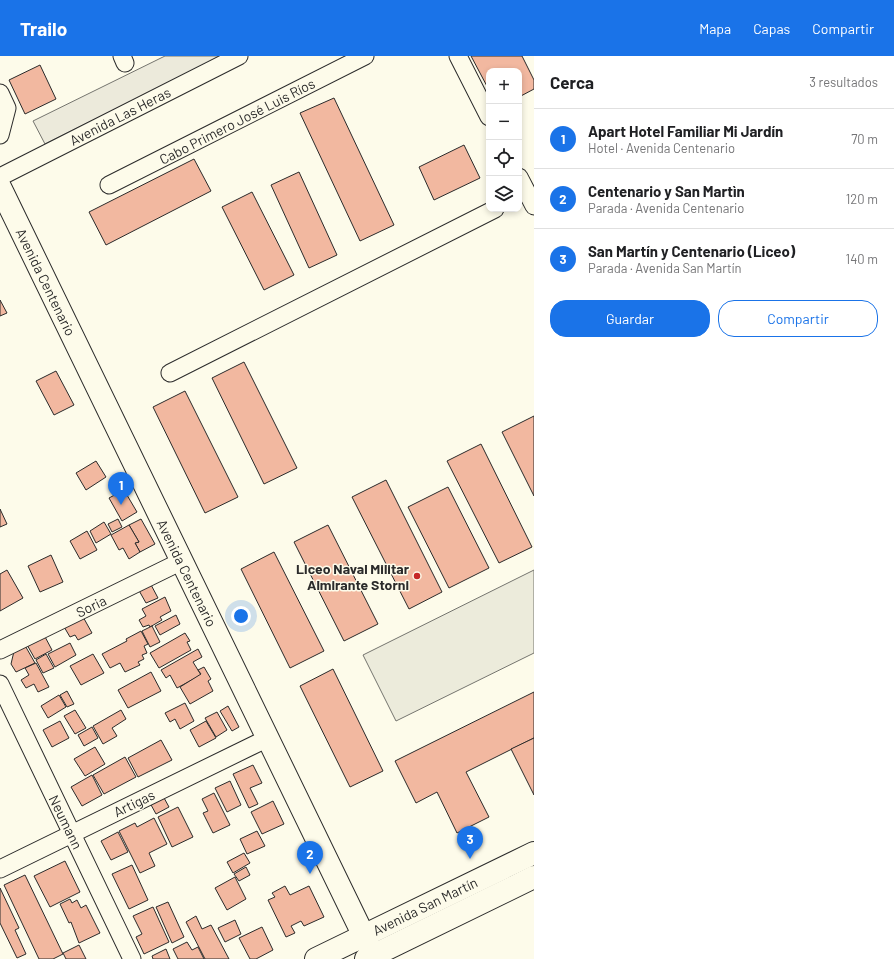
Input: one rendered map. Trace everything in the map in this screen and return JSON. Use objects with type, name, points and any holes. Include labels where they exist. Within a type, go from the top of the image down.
[{"type":"main road","name":"Avenida Centenario","points":[[0,187],[268,738],[369,952]]},
{"type":"main road","name":"Avenida San Martín","points":[[369,952],[534,853]]},
{"type":"main road","name":"Avenida San Martín","points":[[316,959],[369,952],[534,877]]},
{"type":"street","name":"Avenida Las Heras","points":[[0,177],[239,56]]},
{"type":"street","name":"Cabo Primero José Luis Ríos","points":[[109,185],[365,56]]},
{"type":"street","points":[[458,56],[486,112]]},
{"type":"street","points":[[0,93],[7,108],[0,135]]},
{"type":"street","points":[[522,185],[527,199]]},
{"type":"street","points":[[170,373],[489,212]]},
{"type":"street","name":"Soria","points":[[0,650],[182,562]]},
{"type":"street","name":"Neumann","points":[[0,684],[132,959]]},
{"type":"street","name":"Artigas","points":[[0,868],[268,738]]},
{"type":"shaded area","points":[[165,56],[222,56],[45,144],[33,121]]},
{"type":"shaded area","points":[[534,570],[534,653],[396,721],[363,655]]},
{"type":"building","points":[[471,56],[522,56],[534,80],[534,89],[522,95],[522,68],[486,68],[486,84]]},
{"type":"building","points":[[40,65],[56,99],[25,114],[9,80]]},
{"type":"building","points":[[334,98],[394,225],[360,241],[300,113]]},
{"type":"building","points":[[464,145],[480,178],[434,200],[419,167]]},
{"type":"building","points":[[194,159],[211,191],[106,245],[89,212]]},
{"type":"building","points":[[299,172],[337,255],[309,268],[271,185]]},
{"type":"building","points":[[252,192],[294,275],[264,290],[222,207]]},
{"type":"building","points":[[0,300],[7,313],[0,316]]},
{"type":"building","points":[[244,362],[297,468],[264,484],[212,378]]},
{"type":"building","points":[[56,371],[74,405],[54,415],[36,381]]},
{"type":"building","points":[[185,391],[238,497],[205,513],[153,407]]},
{"type":"building","points":[[534,416],[534,496],[502,432]]},
{"type":"building","points":[[481,444],[532,547],[499,563],[447,461]]},
{"type":"building","points":[[96,461],[106,477],[86,490],[76,473]]},
{"type":"building","points":[[386,480],[442,592],[409,609],[352,497]]},
{"type":"building","points":[[448,487],[489,568],[449,588],[408,507]]},
{"type":"building","points":[[124,490],[137,512],[122,521],[109,498]]},
{"type":"building","points":[[0,509],[7,524],[0,527]]},
{"type":"building","points":[[118,519],[122,527],[112,532],[108,524]]},
{"type":"building","points":[[141,519],[155,544],[140,552],[135,543],[139,542],[129,525]]},
{"type":"building","points":[[104,522],[111,534],[96,543],[90,531]]},
{"type":"building","points":[[129,525],[139,542],[135,543],[140,552],[129,559],[123,548],[119,550],[111,535]]},
{"type":"building","points":[[328,525],[378,624],[344,641],[294,542]]},
{"type":"building","points":[[87,531],[97,550],[80,559],[70,541]]},
{"type":"building","points":[[274,552],[324,651],[290,668],[241,569]]},
{"type":"building","points":[[51,555],[63,582],[40,592],[28,566]]},
{"type":"building","points":[[7,570],[23,598],[0,611],[0,574]]},
{"type":"building","points":[[149,581],[158,598],[146,603],[137,587]]},
{"type":"building","points":[[165,597],[171,611],[160,617],[162,620],[150,627],[149,625],[143,627],[139,620],[146,616],[142,609]]},
{"type":"building","points":[[82,615],[92,633],[78,640],[75,635],[70,637],[63,625]]},
{"type":"building","points":[[176,615],[180,624],[160,635],[155,626]]},
{"type":"building","points":[[152,626],[160,642],[150,647],[142,631]]},
{"type":"building","points":[[141,631],[148,644],[144,646],[147,653],[142,655],[144,659],[138,662],[140,665],[125,672],[120,663],[110,668],[102,654],[127,641],[126,639]]},
{"type":"building","points":[[43,633],[52,650],[35,659],[26,643]]},
{"type":"building","points":[[185,633],[190,641],[187,642],[191,650],[159,668],[150,653]]},
{"type":"building","points":[[23,642],[35,663],[16,672],[11,664],[15,647]]},
{"type":"building","points":[[70,643],[76,655],[55,667],[48,654]]},
{"type":"building","points":[[198,649],[202,657],[193,662],[201,675],[177,688],[170,675],[166,678],[161,670]]},
{"type":"building","points":[[46,654],[54,668],[43,673],[36,660]]},
{"type":"building","points":[[93,654],[104,673],[81,685],[70,666]]},
{"type":"building","points":[[36,663],[49,687],[38,692],[34,684],[26,688],[21,680],[29,675],[25,668]]},
{"type":"building","points":[[204,667],[211,679],[208,681],[213,691],[190,704],[180,687],[201,674],[198,670]]},
{"type":"building","points":[[333,669],[383,771],[350,787],[300,686]]},
{"type":"building","points":[[151,672],[161,691],[128,708],[118,690]]},
{"type":"building","points":[[67,691],[74,704],[67,707],[60,695]]},
{"type":"building","points":[[534,692],[534,738],[466,772],[489,817],[457,833],[437,792],[416,803],[395,761]]},
{"type":"building","points":[[59,695],[66,707],[48,718],[41,706]]},
{"type":"building","points":[[185,703],[194,721],[180,729],[175,719],[170,722],[165,713]]},
{"type":"building","points":[[228,706],[239,727],[232,731],[220,711]]},
{"type":"building","points":[[75,710],[86,728],[75,734],[64,716]]},
{"type":"building","points":[[121,710],[126,719],[112,728],[117,736],[103,744],[93,726]]},
{"type":"building","points":[[217,712],[227,730],[216,737],[205,718]]},
{"type":"building","points":[[60,721],[69,738],[52,747],[43,730]]},
{"type":"building","points":[[206,721],[216,738],[199,747],[190,730]]},
{"type":"building","points":[[92,727],[98,738],[84,746],[78,735]]},
{"type":"building","points":[[534,738],[534,795],[511,749]]},
{"type":"building","points":[[161,740],[172,760],[138,777],[128,758]]},
{"type":"building","points":[[95,747],[105,764],[85,776],[74,759]]},
{"type":"building","points":[[125,757],[136,777],[104,794],[93,775]]},
{"type":"building","points":[[253,765],[262,783],[250,788],[258,804],[249,808],[233,774]]},
{"type":"building","points":[[92,775],[102,795],[82,806],[71,787]]},
{"type":"building","points":[[230,781],[241,805],[227,812],[215,788]]},
{"type":"building","points":[[214,793],[230,825],[213,833],[203,813],[208,811],[202,799]]},
{"type":"building","points":[[163,796],[169,807],[156,814],[150,803]]},
{"type":"building","points":[[273,801],[284,824],[262,834],[251,812]]},
{"type":"building","points":[[178,807],[193,837],[172,847],[158,817]]},
{"type":"building","points":[[154,818],[167,844],[149,853],[155,866],[140,873],[119,831],[135,823],[137,827]]},
{"type":"building","points":[[257,831],[265,846],[247,854],[240,839]]},
{"type":"building","points":[[118,832],[128,852],[111,860],[101,841]]},
{"type":"building","points":[[244,853],[250,863],[233,873],[227,862]]},
{"type":"building","points":[[65,861],[80,892],[50,907],[34,876]]},
{"type":"building","points":[[132,865],[148,900],[129,909],[112,874]]},
{"type":"building","points":[[246,867],[250,875],[239,881],[234,874]]},
{"type":"building","points":[[25,875],[63,954],[53,959],[39,959],[4,885]]},
{"type":"building","points":[[235,877],[246,899],[227,910],[215,888]]},
{"type":"building","points":[[285,886],[290,895],[309,886],[324,917],[304,926],[301,921],[291,926],[295,933],[286,937],[268,900],[275,897],[272,893]]},
{"type":"building","points":[[0,888],[19,928],[15,930],[26,954],[17,958],[0,923]]},
{"type":"building","points":[[70,899],[72,903],[77,900],[81,908],[86,905],[100,933],[79,943],[71,922],[69,923],[60,904]]},
{"type":"building","points":[[168,902],[184,937],[172,943],[156,907]]},
{"type":"building","points":[[153,907],[169,942],[144,954],[136,937],[142,934],[133,916]]},
{"type":"building","points":[[196,916],[202,929],[211,925],[229,959],[205,959],[186,922]]},
{"type":"building","points":[[235,920],[241,934],[225,942],[218,928]]},
{"type":"building","points":[[262,927],[273,950],[256,959],[250,959],[239,938]]},
{"type":"building","points":[[187,942],[192,950],[198,947],[204,959],[178,959],[173,949]]},
{"type":"building","points":[[79,945],[86,959],[66,959],[63,953]]},
{"type":"building","points":[[166,949],[170,959],[153,959],[152,956]]},
{"type":"place","name":"Apart Hotel Familiar Mi Jardín","points":[[121,505]]},
{"type":"place","name":"Liceo Naval Militar Almirante Storni","points":[[417,576]]},
{"type":"place","name":"San Martín y Centenario (Liceo)","points":[[470,859]]},
{"type":"place","name":"Centenario y San Martìn","points":[[310,874]]}]
